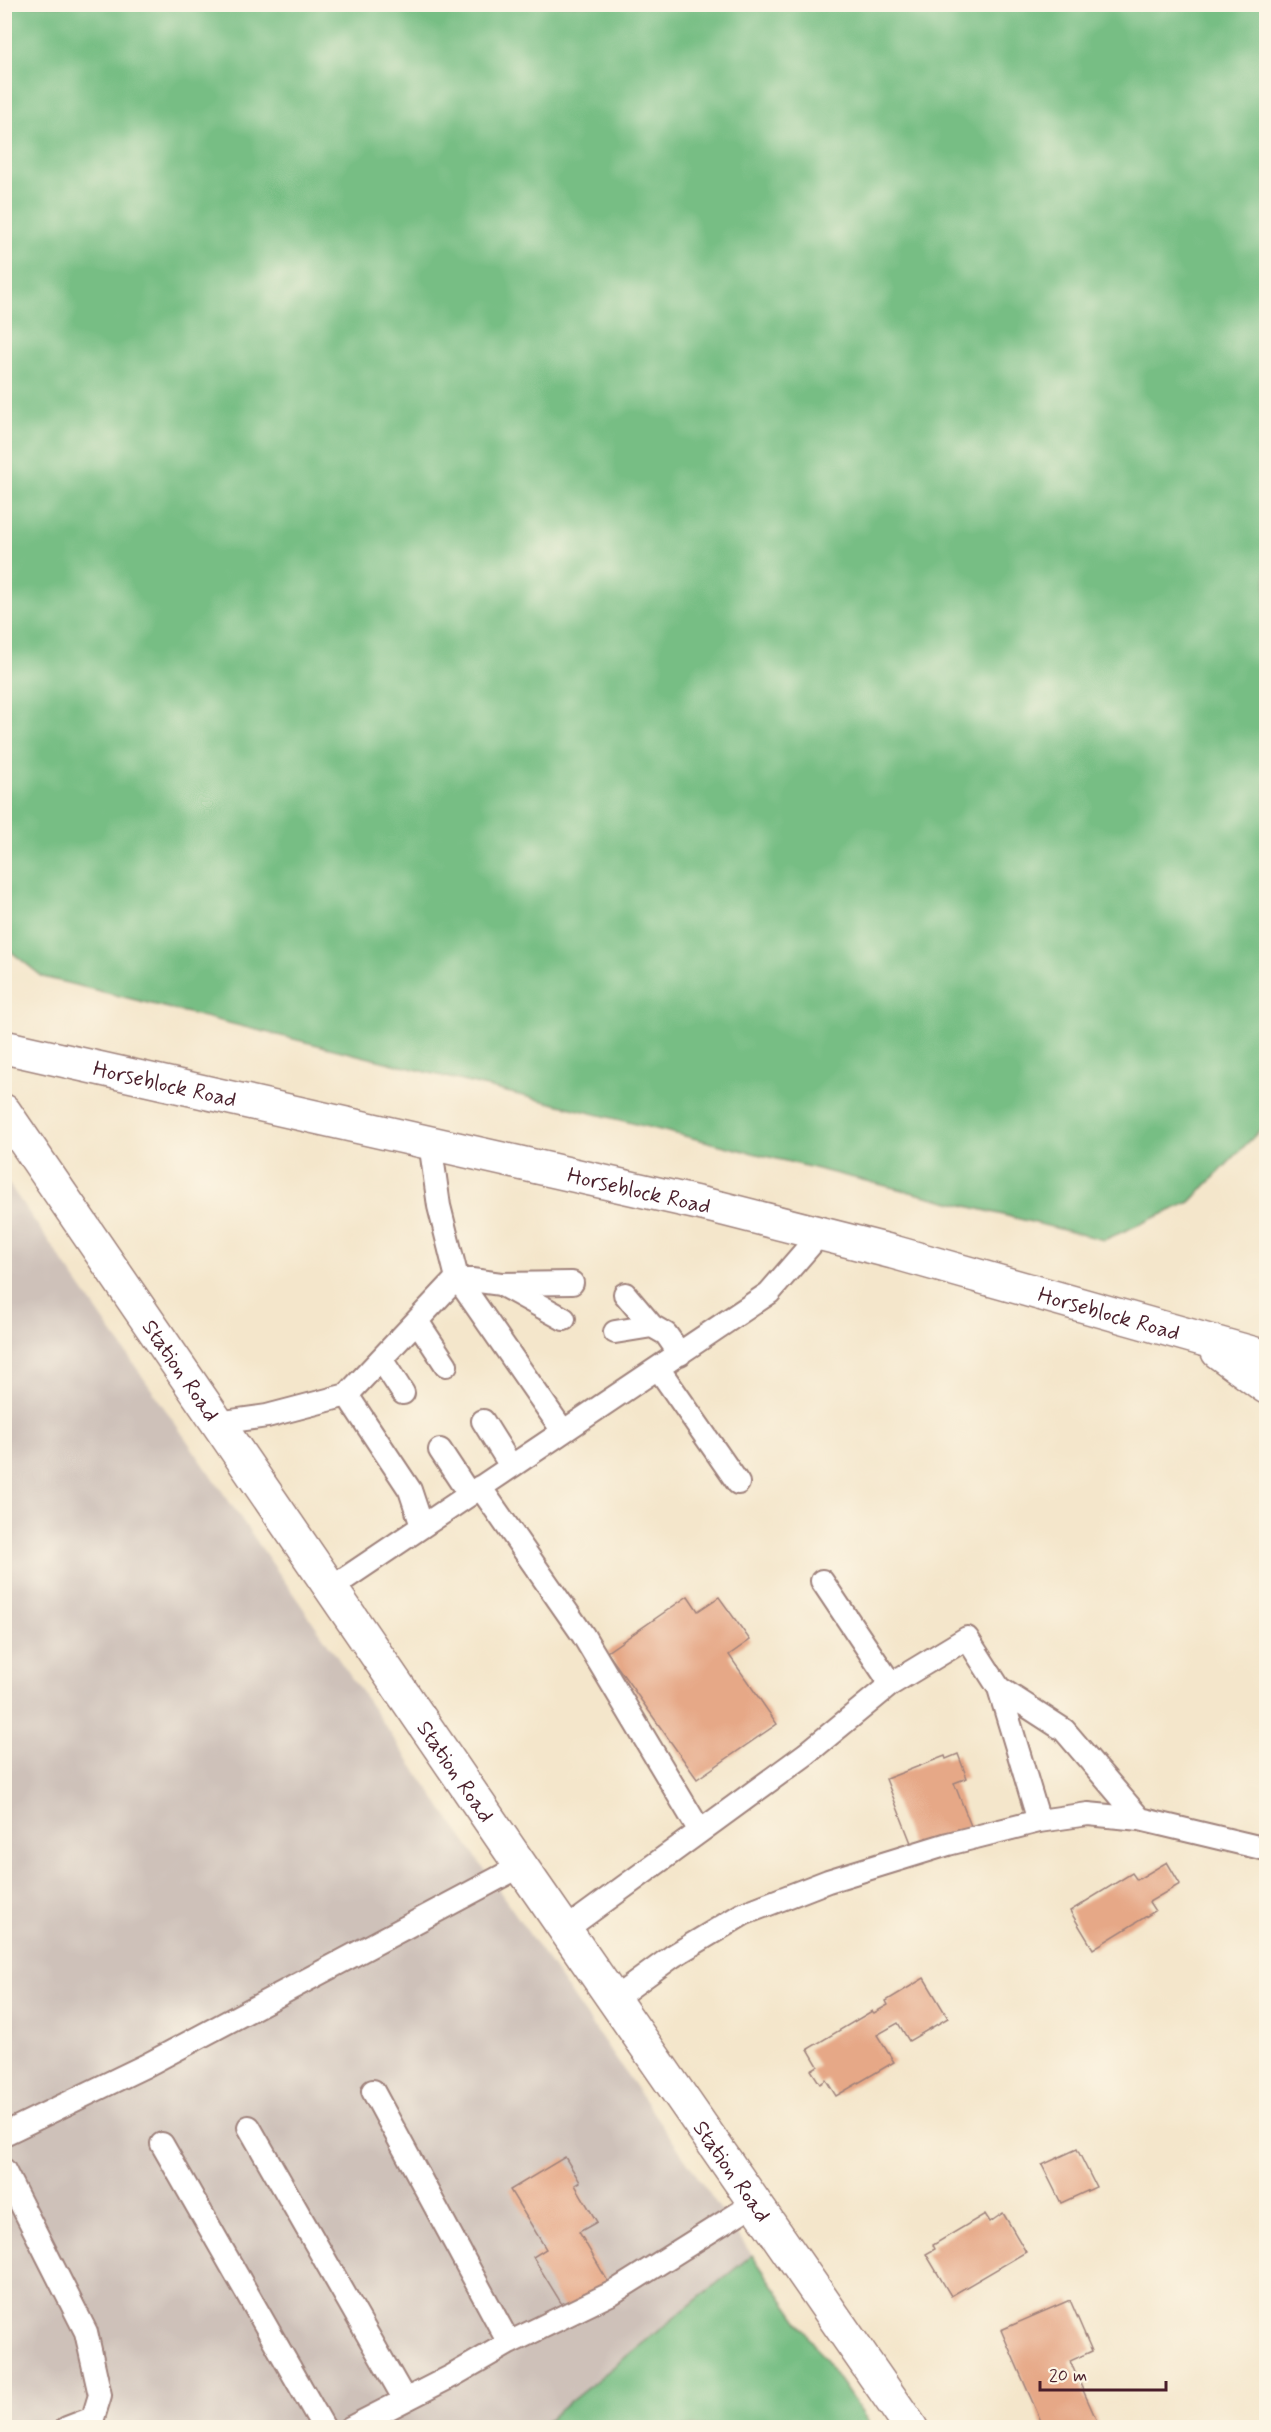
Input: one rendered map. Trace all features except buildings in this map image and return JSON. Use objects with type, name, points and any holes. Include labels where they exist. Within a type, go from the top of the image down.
[{"type":"main road","name":"Horseblock Road","points":[[4,1047],[720,1208],[1266,1357]]},
{"type":"main road","name":"Station Road","points":[[4,1111],[565,1930],[911,2427]]},
{"type":"main road","points":[[1211,1341],[1266,1343]]},
{"type":"main road","points":[[1211,1341],[1266,1387]]},
{"type":"lane","points":[[430,1142],[439,1206],[457,1278],[563,1431]]},
{"type":"lane","points":[[331,1588],[769,1293],[820,1234]]},
{"type":"lane","points":[[457,1278],[501,1284],[572,1283]]},
{"type":"lane","points":[[217,1423],[267,1416],[347,1395],[457,1278]]},
{"type":"lane","points":[[501,1284],[564,1319]]},
{"type":"lane","points":[[625,1294],[652,1326],[666,1334],[680,1354]]},
{"type":"lane","points":[[417,1321],[446,1365]]},
{"type":"lane","points":[[615,1332],[652,1326]]},
{"type":"lane","points":[[381,1359],[403,1393]]},
{"type":"lane","points":[[658,1368],[738,1483]]},
{"type":"lane","points":[[347,1395],[410,1490],[422,1526]]},
{"type":"lane","points":[[483,1421],[512,1466]]},
{"type":"lane","points":[[440,1450],[474,1490],[583,1635],[700,1831]]},
{"type":"lane","points":[[822,1581],[891,1684]]},
{"type":"lane","points":[[565,1930],[806,1754],[891,1684],[968,1638],[999,1688],[1039,1821]]},
{"type":"lane","points":[[999,1688],[1064,1730],[1140,1819]]},
{"type":"lane","points":[[614,1999],[673,1956],[743,1914],[828,1881],[948,1844],[1039,1821],[1088,1814],[1140,1819],[1266,1850]]},
{"type":"lane","points":[[4,2134],[145,2066],[521,1866]]},
{"type":"lane","points":[[373,2091],[509,2343]]},
{"type":"lane","points":[[249,2127],[405,2400]]},
{"type":"lane","points":[[162,2144],[324,2427]]},
{"type":"lane","points":[[4,2170],[86,2332],[100,2395],[93,2418],[67,2427]]},
{"type":"lane","points":[[350,2427],[452,2376],[509,2343],[612,2293],[755,2203]]},
{"type":"shaded area","points":[[4,1177],[752,2255],[539,2427],[5,2427]]},
{"type":"green space","points":[[4,5],[1266,5],[1266,1124],[1190,1202],[1104,1240],[43,977],[5,947]]},
{"type":"green space","points":[[752,2255],[872,2427],[539,2427]]}]
